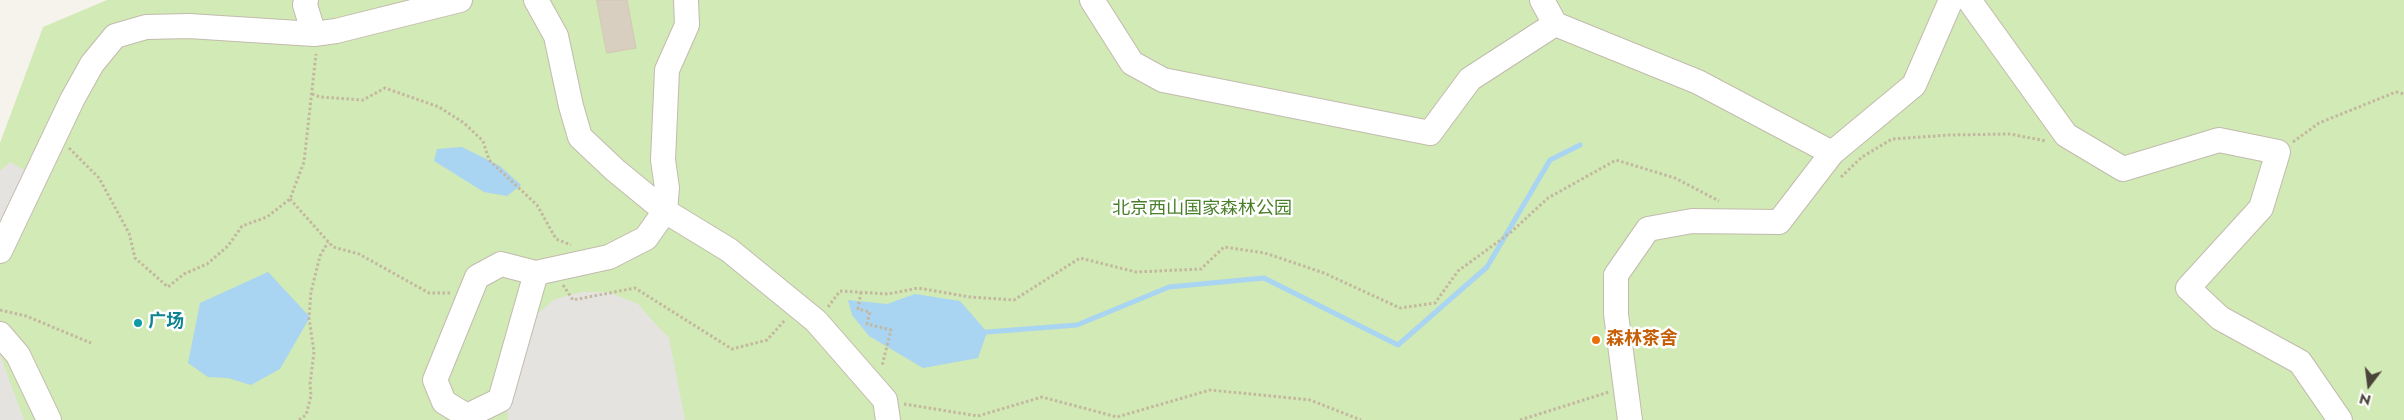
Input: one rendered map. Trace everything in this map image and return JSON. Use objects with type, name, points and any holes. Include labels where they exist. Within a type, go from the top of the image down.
[{"type":"street","points":[[306,0],[314,34]]},
{"type":"street","points":[[0,251],[54,133],[92,64],[115,36],[146,27],[189,26],[314,34],[336,31],[460,0]]},
{"type":"street","points":[[536,0],[556,36],[580,137],[615,170],[665,211],[730,250],[807,314],[886,410]]},
{"type":"street","points":[[544,271],[500,400],[467,416],[444,402],[435,380],[477,277],[501,264],[544,271],[609,256],[646,238],[665,211],[667,188],[663,160],[667,70],[687,25],[686,0]]},
{"type":"street","points":[[1092,0],[1132,63],[1163,80],[1430,133],[1470,79],[1555,24]]},
{"type":"street","points":[[1542,0],[1555,24],[1698,82],[1832,153]]},
{"type":"street","points":[[1630,420],[1616,314],[1616,275],[1648,229],[1692,221],[1779,222],[1832,153],[1914,85],[1951,0]]},
{"type":"street","points":[[1969,0],[2066,136],[2123,169],[2219,140],[2278,152],[2261,208],[2188,288],[2220,318],[2300,362],[2340,420]]},
{"type":"street","points":[[0,334],[18,355],[49,420]]},
{"type":"path","points":[[54,133],[99,178],[129,233],[134,258],[168,287],[184,274],[208,264],[228,246],[242,226],[267,216],[290,199],[304,162],[317,47],[314,34]]},
{"type":"path","points":[[312,94],[320,97],[363,100],[385,88],[408,94],[439,107],[464,123],[483,141],[489,160],[537,205],[556,239],[581,251],[587,261]]},
{"type":"path","points":[[2278,152],[2319,123],[2396,92],[2404,94]]},
{"type":"path","points":[[1835,182],[1862,158],[1892,139],[1949,135],[2010,134],[2048,142]]},
{"type":"path","points":[[544,271],[573,300],[635,288],[732,349],[766,340],[840,291],[888,294],[918,288],[970,297],[1014,300],[1080,258],[1136,272],[1201,269],[1224,246],[1265,253],[1324,273],[1400,308],[1435,303],[1458,271],[1510,233],[1548,198],[1616,160],[1675,178],[1724,204]]},
{"type":"path","points":[[290,199],[333,247],[359,254],[429,293],[470,294]]},
{"type":"path","points":[[299,420],[306,415],[311,396],[310,384],[314,352],[309,318],[311,292],[320,256],[328,242]]},
{"type":"path","points":[[861,292],[858,309],[870,312],[867,324],[891,330],[882,367]]},
{"type":"path","points":[[0,310],[26,316],[92,343]]},
{"type":"path","points":[[1520,420],[1626,387]]},
{"type":"path","points":[[886,410],[978,416],[1042,397],[1117,417],[1210,390],[1310,400],[1361,420]]},
{"type":"green space","name":"北京西山国家森林公园","points":[[107,0],[2404,0],[2404,420],[8,420],[0,377],[0,143],[43,27]]},
{"type":"shaded area","points":[[10,162],[28,172],[0,239],[0,171]]},
{"type":"shaded area","points":[[582,292],[608,292],[638,304],[669,337],[685,420],[508,420],[507,400],[530,320],[555,299]]},
{"type":"shaded area","points":[[1,357],[24,420],[0,420]]},
{"type":"water","points":[[462,147],[500,166],[521,185],[507,196],[484,192],[434,161],[437,149]]},
{"type":"water","points":[[268,272],[310,317],[280,369],[251,385],[228,378],[208,377],[188,363],[200,303]]},
{"type":"water","points":[[915,294],[960,301],[987,332],[978,358],[923,368],[869,336],[852,315],[848,300],[887,304]]},
{"type":"building","points":[[597,0],[627,0],[636,48],[607,53]]},
{"type":"waterway","points":[[987,332],[1077,325],[1169,287],[1264,278],[1398,345],[1487,267],[1550,160],[1580,145]]},
{"type":"place","name":"广场","points":[[138,323]]},
{"type":"place","name":"森林茶舍","points":[[1596,340]]}]
